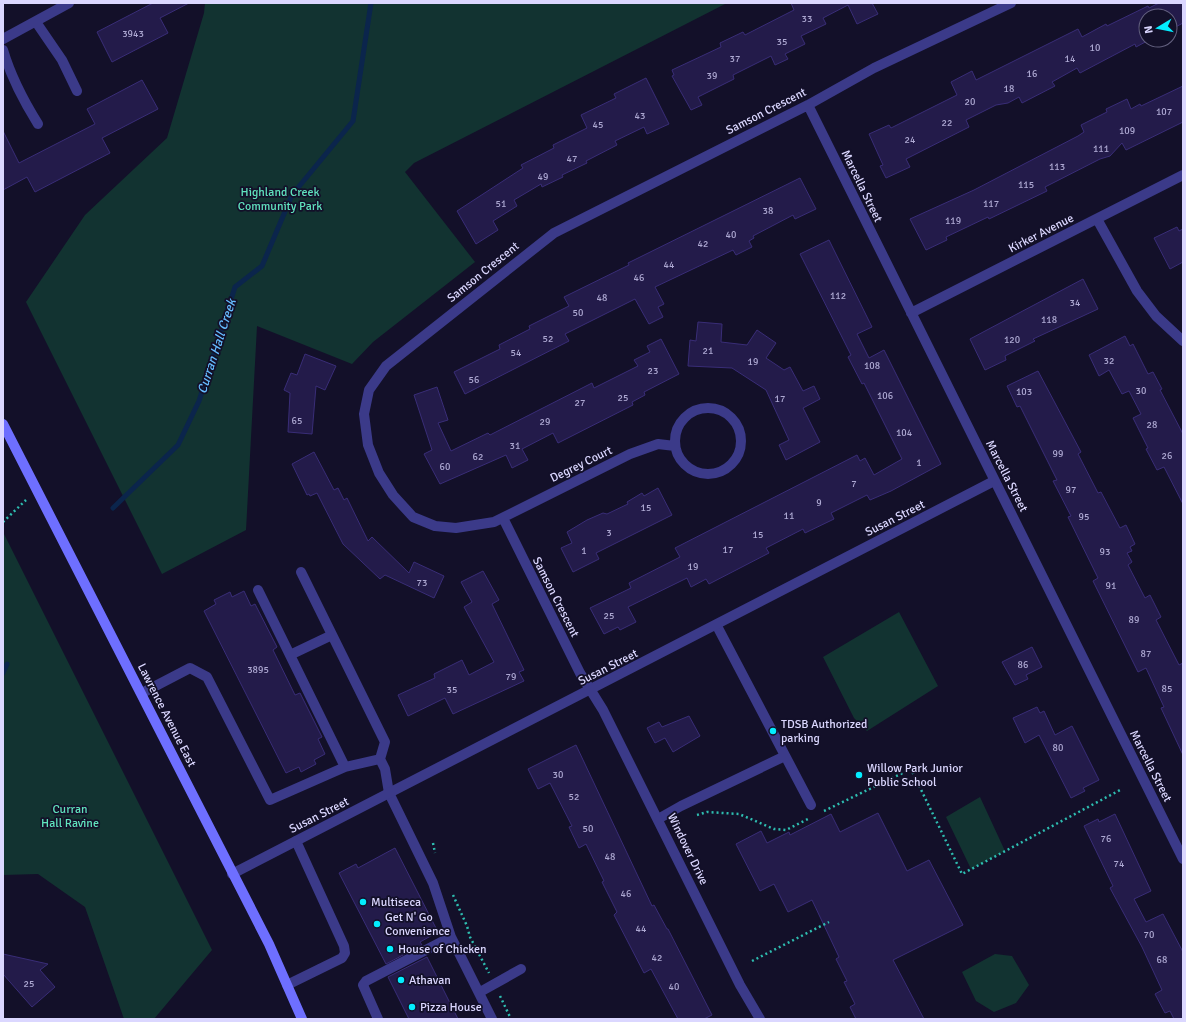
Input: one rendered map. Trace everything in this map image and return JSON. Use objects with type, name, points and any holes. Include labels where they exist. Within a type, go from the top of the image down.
[{"type":"main road","name":"Lawrence Avenue East","points":[[3,424],[142,693],[268,944],[302,1019]]},
{"type":"street","points":[[3,39],[69,3]]},
{"type":"street","name":"Samson Crescent","points":[[592,690],[580,673],[503,518],[494,522],[456,528],[435,526],[413,517],[393,495],[379,473],[368,445],[364,414],[369,390],[386,366],[554,233],[808,105],[874,68],[1010,3]]},
{"type":"street","points":[[36,22],[62,60],[77,91]]},
{"type":"street","points":[[3,50],[10,72],[21,96],[38,124]]},
{"type":"street","name":"Marcella Street","points":[[808,105],[1183,859]]},
{"type":"street","name":"Kirker Avenue","points":[[911,313],[1097,220],[1183,175]]},
{"type":"street","points":[[1097,220],[1137,291],[1156,316],[1183,341]]},
{"type":"street","points":[[706,407],[717,408],[727,413],[735,421],[740,431],[742,442],[737,457],[726,469],[716,473],[704,474],[694,471],[685,465],[678,456],[675,446],[675,435],[678,424],[685,415],[695,409],[706,407]]},
{"type":"street","name":"Degrey Court","points":[[503,518],[630,454],[658,444],[675,446]]},
{"type":"street","name":"Susan Street","points":[[232,874],[717,626],[994,481]]},
{"type":"street","points":[[301,572],[384,742],[380,759],[385,769],[389,794],[433,883],[451,937],[480,992],[492,1019]]},
{"type":"street","points":[[258,590],[345,767]]},
{"type":"street","points":[[717,626],[811,805]]},
{"type":"street","points":[[290,655],[332,635]]},
{"type":"street","points":[[142,693],[190,668],[207,677],[270,800],[345,767],[380,759]]},
{"type":"street","name":"Windover Drive","points":[[592,690],[740,985],[760,1019]]},
{"type":"street","points":[[658,819],[681,806],[785,756]]},
{"type":"street","points":[[287,985],[342,958],[345,953],[344,946],[296,841]]},
{"type":"street","points":[[378,1019],[363,985],[451,937]]},
{"type":"street","points":[[480,992],[521,969]]},
{"type":"path","points":[[3,522],[37,490]]},
{"type":"path","points":[[820,813],[911,770],[962,874],[1122,789]]},
{"type":"path","points":[[694,816],[707,812],[739,814],[774,829],[786,830],[814,816]]},
{"type":"path","points":[[433,843],[436,858]]},
{"type":"path","points":[[452,894],[467,926],[470,937],[511,1019]]},
{"type":"path","points":[[752,961],[829,922]]},
{"type":"green space","name":"Highland Creek Community Park","points":[[205,3],[727,3],[414,163],[405,172],[475,262],[373,342],[352,364],[257,326],[246,530],[162,574],[26,302],[85,215],[167,138],[204,13]]},
{"type":"green space","name":"Curran Hall Ravine","points":[[3,532],[212,950],[154,1019],[124,1019],[85,907],[38,874],[3,875]]},
{"type":"green space","points":[[899,612],[938,686],[867,731],[854,718],[823,657]]},
{"type":"green space","points":[[980,797],[1005,851],[971,869],[946,817]]},
{"type":"green space","points":[[995,954],[1012,956],[1029,985],[1016,1003],[994,1012],[976,1001],[962,972]]},
{"type":"building","points":[[153,3],[189,3],[160,18],[168,33],[112,62],[97,32]]},
{"type":"building","points":[[791,3],[872,3],[878,14],[857,24],[848,5],[823,18],[826,24],[801,36],[805,44],[785,54],[788,59],[775,65],[771,56],[733,75],[734,79],[698,97],[702,105],[691,110],[672,76],[674,75],[672,70],[721,47],[720,43],[743,32],[745,35],[794,10]]},
{"type":"building","points":[[1159,3],[1183,3],[1183,23],[1178,26],[1178,8],[1149,8]]},
{"type":"building","points":[[1138,11],[1138,46],[1136,47],[1135,44],[1080,73],[1077,68],[1052,82],[1055,86],[1022,103],[1019,97],[1008,103],[996,105],[966,120],[969,127],[906,159],[910,167],[886,178],[880,166],[883,165],[869,134],[889,125],[891,128],[957,95],[951,82],[972,71],[976,80],[1078,29],[1082,37],[1106,24],[1107,26]]},
{"type":"building","points":[[646,78],[669,124],[647,134],[644,127],[615,141],[617,145],[586,161],[587,163],[542,187],[541,184],[514,200],[517,206],[493,221],[498,230],[476,244],[457,211],[523,168],[521,165],[554,148],[553,145],[587,128],[581,115],[616,98],[614,94]]},
{"type":"building","points":[[142,80],[158,109],[102,138],[110,153],[35,192],[27,177],[3,190],[3,131],[19,163],[95,124],[87,109]]},
{"type":"building","points":[[1183,86],[1183,122],[1126,150],[1122,143],[1110,156],[1100,159],[1045,187],[1047,191],[989,219],[988,217],[946,237],[947,240],[926,250],[910,219],[974,190],[1078,136],[1084,132],[1081,125],[1107,112],[1106,109],[1127,99],[1131,109],[1140,104],[1141,106]]},
{"type":"building","points":[[800,178],[816,209],[795,219],[793,215],[753,236],[754,238],[749,241],[752,247],[736,255],[733,250],[655,287],[664,304],[658,307],[663,317],[649,324],[635,299],[565,334],[569,341],[465,394],[454,372],[500,349],[499,345],[530,329],[529,326],[569,306],[564,297],[629,265],[628,263]]},
{"type":"building","points":[[1177,227],[1179,231],[1183,229],[1183,262],[1170,269],[1154,238]]},
{"type":"building","points":[[829,240],[872,327],[857,334],[869,358],[884,350],[941,464],[891,491],[870,500],[867,495],[831,513],[834,519],[805,533],[803,529],[766,548],[769,553],[709,584],[706,579],[691,587],[687,578],[628,607],[636,622],[620,630],[618,627],[604,634],[590,608],[631,588],[629,583],[680,557],[675,548],[857,455],[860,461],[865,458],[874,475],[902,459],[864,383],[862,384],[848,357],[851,355],[800,254]]},
{"type":"building","points":[[1083,279],[1098,309],[1033,339],[1035,341],[1005,356],[1006,360],[985,370],[970,339]]},
{"type":"building","points":[[698,322],[722,324],[721,342],[747,345],[757,330],[776,343],[766,358],[784,370],[790,367],[803,391],[814,386],[820,399],[803,408],[820,442],[786,460],[779,445],[789,440],[766,390],[732,368],[688,366],[690,340],[696,341]]},
{"type":"building","points":[[1125,336],[1130,346],[1133,344],[1148,374],[1153,372],[1162,389],[1160,390],[1183,434],[1183,504],[1164,467],[1157,470],[1146,449],[1148,448],[1133,418],[1141,414],[1129,391],[1122,394],[1109,370],[1099,376],[1089,355]]},
{"type":"building","points":[[661,339],[679,374],[644,392],[645,395],[632,402],[633,405],[558,443],[553,433],[522,449],[528,460],[512,468],[506,455],[440,484],[424,454],[432,450],[414,395],[437,387],[448,420],[438,423],[451,451],[488,433],[490,435],[592,383],[594,388],[638,366],[634,360],[650,352],[647,346]]},
{"type":"building","points":[[305,354],[336,366],[325,390],[316,386],[312,434],[288,432],[290,393],[284,390],[291,373],[297,375]]},
{"type":"building","points":[[1038,371],[1081,452],[1078,454],[1098,493],[1101,492],[1120,528],[1126,525],[1135,544],[1130,547],[1132,551],[1127,553],[1132,562],[1128,565],[1145,598],[1150,595],[1161,617],[1156,620],[1179,665],[1183,663],[1183,755],[1161,708],[1164,707],[1146,668],[1138,672],[1093,581],[1098,578],[1068,517],[1071,516],[1053,481],[1057,480],[1020,406],[1017,407],[1007,386]]},
{"type":"building","points":[[314,452],[334,490],[338,488],[344,500],[347,498],[368,541],[372,537],[409,573],[414,562],[444,576],[434,598],[385,575],[380,579],[343,544],[317,493],[310,496],[309,494],[307,495],[292,464]]},
{"type":"building","points":[[658,488],[672,515],[596,553],[599,559],[573,572],[561,548],[572,543],[567,532],[587,520],[603,513],[607,514],[628,504],[627,502],[642,493],[644,496]]},
{"type":"building","points":[[483,571],[499,600],[492,604],[524,670],[519,672],[524,681],[453,714],[445,698],[408,716],[398,695],[435,678],[434,674],[462,660],[469,675],[494,662],[464,607],[472,602],[461,582]]},
{"type":"building","points":[[244,591],[251,606],[255,604],[277,647],[273,650],[295,695],[300,693],[322,737],[318,739],[325,754],[314,760],[316,764],[301,772],[299,767],[286,773],[204,611],[216,604],[214,600],[230,592],[232,597]]},
{"type":"building","points":[[1032,647],[1042,667],[1026,675],[1028,679],[1015,685],[1002,662]]},
{"type":"building","points":[[1037,707],[1040,713],[1044,711],[1055,735],[1072,726],[1099,780],[1083,788],[1085,791],[1071,798],[1039,735],[1025,743],[1013,718]]},
{"type":"building","points":[[689,716],[700,736],[673,752],[665,738],[655,743],[647,728],[659,722],[662,727]]},
{"type":"building","points":[[576,745],[652,906],[654,905],[668,929],[712,1015],[704,1019],[678,1019],[651,969],[644,973],[614,915],[617,912],[602,882],[604,881],[586,844],[579,848],[569,827],[572,826],[550,783],[538,789],[528,769]]},
{"type":"building","points":[[878,813],[907,871],[929,860],[963,925],[893,960],[924,1019],[856,1019],[850,1007],[855,1004],[844,982],[847,981],[836,959],[839,957],[812,900],[788,912],[774,884],[760,891],[736,844],[761,831],[767,843],[789,832],[790,835],[831,814],[840,832]]},
{"type":"building","points":[[1115,814],[1151,891],[1134,899],[1146,922],[1163,914],[1183,952],[1183,1019],[1174,1019],[1170,1011],[1165,1013],[1155,994],[1162,990],[1142,947],[1110,888],[1113,886],[1084,826],[1098,819],[1099,822]]},
{"type":"building","points":[[395,848],[438,932],[420,942],[422,945],[386,964],[339,873],[356,864],[358,868]]},
{"type":"building","points":[[3,954],[48,964],[40,970],[55,987],[32,1007],[3,974]]},
{"type":"building","points":[[427,957],[458,1019],[409,1019],[388,977]]},
{"type":"waterway","name":"Curran Hall Creek","points":[[113,508],[178,445],[199,401],[235,287],[262,266],[292,195],[353,121],[371,3]]},
{"type":"waterway","name":"Curran Hall Creek","points":[[3,673],[7,664]]},
{"type":"place","name":"TDSB Authorized parking","points":[[773,731]]},
{"type":"place","name":"Willow Park Junior Public School","points":[[859,775]]},
{"type":"place","name":"Multiseca","points":[[363,902]]},
{"type":"place","name":"Get N' Go Convenience","points":[[377,924]]},
{"type":"place","name":"House of Chicken","points":[[390,949]]},
{"type":"place","name":"Athavan","points":[[401,980]]},
{"type":"place","name":"Pizza House","points":[[412,1007]]}]
